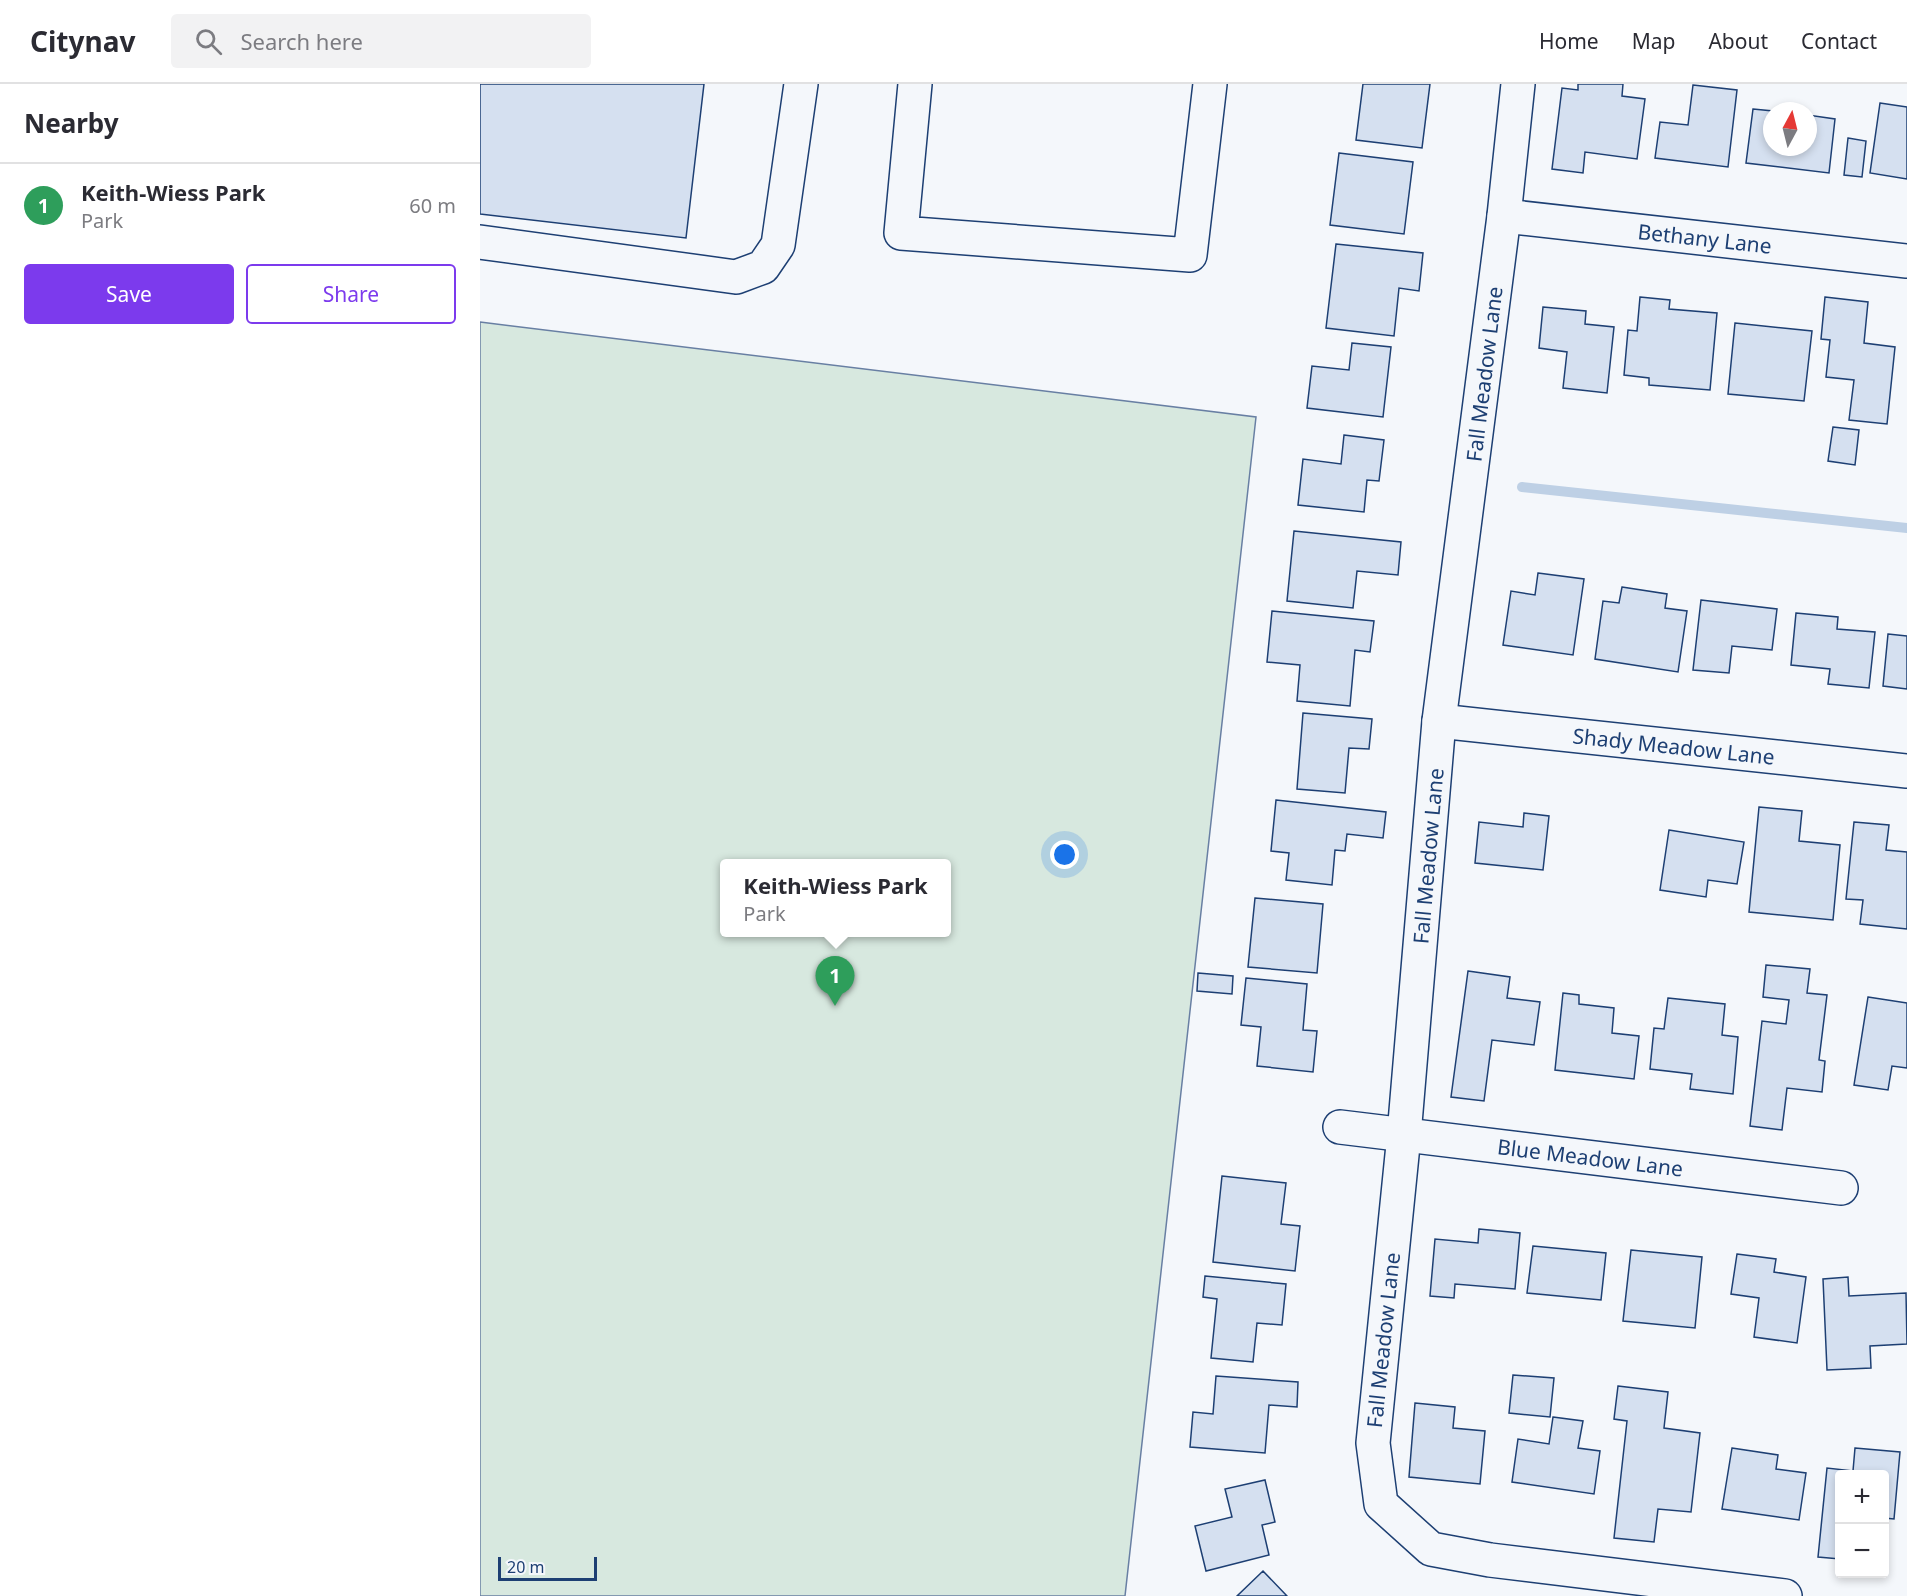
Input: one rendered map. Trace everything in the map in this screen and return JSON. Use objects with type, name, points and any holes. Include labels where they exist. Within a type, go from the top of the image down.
[{"type":"street","points":[[480,242],[736,277],[763,267],[778,245],[801,84]]},
{"type":"street","points":[[915,84],[901,233],[1190,255],[1210,84]]},
{"type":"street","name":"Fall Meadow Lane","points":[[1518,84],[1504,216],[1439,721],[1404,1135],[1373,1443],[1381,1504],[1431,1549],[1490,1560],[1785,1596]]},
{"type":"street","name":"Bethany Lane","points":[[1504,216],[1907,261]]},
{"type":"street","name":"Shady Meadow Lane","points":[[1439,721],[1907,771]]},
{"type":"street","name":"Blue Meadow Lane","points":[[1340,1127],[1841,1188]]},
{"type":"shaded area","points":[[480,322],[1256,417],[1125,1596],[480,1596]]},
{"type":"building","points":[[480,84],[704,84],[686,238],[480,214]]},
{"type":"building","points":[[1363,84],[1430,84],[1422,148],[1356,140]]},
{"type":"building","points":[[1578,84],[1623,84],[1622,96],[1645,99],[1637,159],[1585,152],[1583,173],[1552,169],[1562,88],[1578,90]]},
{"type":"building","points":[[1693,85],[1737,90],[1728,167],[1655,158],[1660,122],[1688,125]]},
{"type":"building","points":[[1880,103],[1907,107],[1907,179],[1870,173]]},
{"type":"building","points":[[1753,109],[1763,110],[1763,156],[1817,156],[1817,116],[1835,119],[1829,173],[1746,163]]},
{"type":"building","points":[[1848,138],[1866,141],[1862,177],[1844,175]]},
{"type":"building","points":[[1339,153],[1413,162],[1404,234],[1330,225]]},
{"type":"building","points":[[1336,244],[1423,253],[1419,291],[1399,288],[1394,336],[1326,328]]},
{"type":"building","points":[[1640,297],[1670,300],[1669,309],[1717,313],[1710,390],[1649,385],[1649,378],[1624,375],[1628,330],[1637,331]]},
{"type":"building","points":[[1825,297],[1868,302],[1864,343],[1895,347],[1887,424],[1849,420],[1854,380],[1826,377],[1830,340],[1821,339]]},
{"type":"building","points":[[1543,307],[1586,311],[1585,324],[1614,327],[1607,393],[1563,388],[1567,352],[1539,348]]},
{"type":"building","points":[[1735,323],[1812,331],[1804,401],[1728,394]]},
{"type":"building","points":[[1352,343],[1391,347],[1383,417],[1307,408],[1312,366],[1349,370]]},
{"type":"building","points":[[1833,427],[1859,430],[1855,465],[1828,461]]},
{"type":"building","points":[[1344,435],[1384,440],[1379,481],[1367,480],[1364,512],[1298,505],[1303,459],[1341,464]]},
{"type":"building","points":[[1294,531],[1401,542],[1398,575],[1357,571],[1353,608],[1287,601]]},
{"type":"building","points":[[1538,573],[1584,579],[1573,655],[1503,645],[1511,591],[1535,595]]},
{"type":"building","points":[[1622,587],[1667,594],[1665,608],[1687,611],[1678,672],[1595,659],[1603,601],[1619,603]]},
{"type":"building","points":[[1701,600],[1777,609],[1772,650],[1732,646],[1729,673],[1693,670]]},
{"type":"building","points":[[1272,611],[1374,621],[1370,652],[1355,650],[1350,706],[1297,701],[1300,665],[1267,662]]},
{"type":"building","points":[[1796,613],[1838,617],[1837,629],[1875,632],[1869,688],[1828,684],[1830,669],[1791,665]]},
{"type":"building","points":[[1888,634],[1907,636],[1907,689],[1883,686]]},
{"type":"building","points":[[1303,713],[1372,719],[1369,749],[1349,748],[1345,793],[1297,789]]},
{"type":"building","points":[[1276,800],[1386,812],[1383,838],[1347,834],[1345,851],[1335,850],[1332,885],[1286,880],[1289,853],[1271,851]]},
{"type":"building","points":[[1759,807],[1802,811],[1799,841],[1840,845],[1833,920],[1749,912]]},
{"type":"building","points":[[1524,813],[1549,816],[1543,870],[1475,863],[1479,822],[1523,827]]},
{"type":"building","points":[[1854,822],[1889,825],[1886,850],[1907,852],[1907,929],[1860,924],[1863,900],[1846,899]]},
{"type":"building","points":[[1669,830],[1744,842],[1737,884],[1708,880],[1706,897],[1660,890]]},
{"type":"building","points":[[1255,898],[1323,904],[1317,973],[1248,967]]},
{"type":"building","points":[[1766,965],[1810,969],[1807,993],[1827,995],[1819,1060],[1825,1061],[1822,1092],[1787,1088],[1782,1130],[1750,1126],[1762,1021],[1786,1024],[1789,1000],[1763,997]]},
{"type":"building","points":[[1468,971],[1510,977],[1507,998],[1540,1002],[1534,1045],[1492,1040],[1484,1101],[1451,1097]]},
{"type":"building","points":[[1198,973],[1233,976],[1232,994],[1197,991]]},
{"type":"building","points":[[1246,978],[1307,984],[1303,1030],[1317,1031],[1313,1072],[1257,1066],[1261,1027],[1241,1025]]},
{"type":"building","points":[[1563,993],[1579,995],[1579,1004],[1614,1008],[1612,1033],[1639,1036],[1634,1079],[1555,1070]]},
{"type":"building","points":[[1868,997],[1907,1003],[1907,1068],[1892,1066],[1888,1090],[1854,1085]]},
{"type":"building","points":[[1668,998],[1725,1004],[1722,1035],[1738,1037],[1733,1094],[1690,1089],[1692,1074],[1650,1069],[1654,1028],[1664,1029]]},
{"type":"building","points":[[1222,1176],[1286,1183],[1281,1224],[1300,1226],[1295,1271],[1213,1262]]},
{"type":"building","points":[[1479,1229],[1520,1233],[1515,1289],[1455,1284],[1454,1298],[1430,1296],[1435,1239],[1478,1243]]},
{"type":"building","points":[[1533,1246],[1606,1253],[1601,1300],[1527,1293]]},
{"type":"building","points":[[1631,1250],[1702,1257],[1695,1328],[1623,1321]]},
{"type":"building","points":[[1737,1254],[1776,1259],[1774,1272],[1806,1277],[1797,1343],[1754,1337],[1759,1298],[1731,1294]]},
{"type":"building","points":[[1205,1276],[1286,1284],[1282,1325],[1257,1323],[1253,1362],[1211,1358],[1217,1299],[1203,1297]]},
{"type":"building","points":[[1848,1277],[1849,1296],[1906,1293],[1907,1344],[1870,1346],[1871,1368],[1827,1370],[1823,1279]]},
{"type":"building","points":[[1513,1375],[1554,1378],[1550,1417],[1509,1413]]},
{"type":"building","points":[[1216,1376],[1298,1382],[1297,1407],[1269,1405],[1265,1453],[1190,1447],[1193,1412],[1213,1414]]},
{"type":"building","points":[[1618,1386],[1668,1392],[1664,1428],[1700,1433],[1691,1512],[1658,1509],[1654,1542],[1614,1538],[1627,1421],[1614,1419]]},
{"type":"building","points":[[1415,1403],[1455,1407],[1453,1428],[1485,1431],[1480,1484],[1409,1477]]},
{"type":"building","points":[[1553,1417],[1583,1421],[1578,1448],[1600,1451],[1594,1494],[1512,1482],[1518,1439],[1549,1444]]},
{"type":"building","points":[[1732,1448],[1778,1455],[1776,1469],[1806,1473],[1799,1520],[1722,1509]]},
{"type":"building","points":[[1855,1448],[1900,1452],[1894,1519],[1889,1518],[1889,1470],[1853,1470]]},
{"type":"building","points":[[1827,1468],[1844,1470],[1835,1470],[1835,1559],[1818,1557]]},
{"type":"building","points":[[1265,1480],[1275,1522],[1262,1525],[1269,1555],[1206,1571],[1195,1526],[1232,1517],[1225,1489]]},
{"type":"building","points":[[1263,1571],[1287,1596],[1237,1596]]},
{"type":"waterway","points":[[1522,487],[1907,528]]},
{"type":"place","name":"Keith-Wiess Park","points":[[835,1006]]}]
